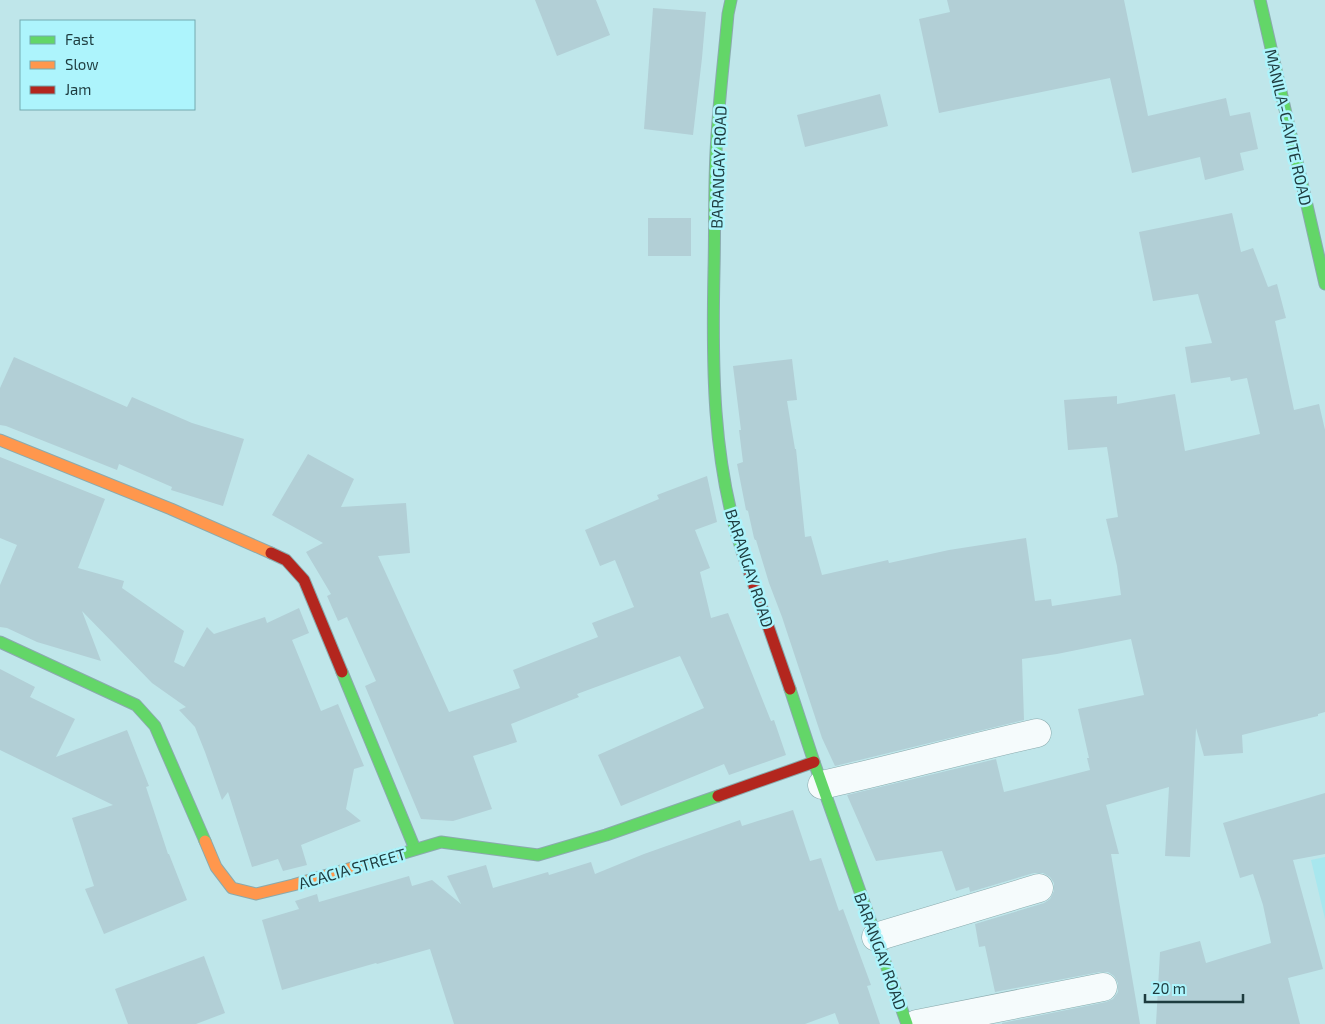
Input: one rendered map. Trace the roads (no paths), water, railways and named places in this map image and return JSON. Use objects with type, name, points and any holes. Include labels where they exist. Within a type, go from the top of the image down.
[{"type":"street","name":"BARANGAY ROAD","points":[[731,0],[728,14],[716,152],[713,312],[718,438],[727,495],[739,543],[907,1024]]},
{"type":"street","name":"MANILA-CAVITE ROAD","points":[[1260,0],[1325,284]]},
{"type":"street","points":[[0,440],[171,509],[286,560],[304,580],[415,849]]},
{"type":"street","name":"ACACIA STREET","points":[[0,642],[136,706],[154,726],[216,867],[232,888],[256,894],[441,842],[538,855],[818,773]]},
{"type":"street","points":[[818,773],[880,772],[1037,733]]},
{"type":"street","points":[[876,937],[1039,888]]},
{"type":"street","points":[[917,1024],[1103,986]]}]
